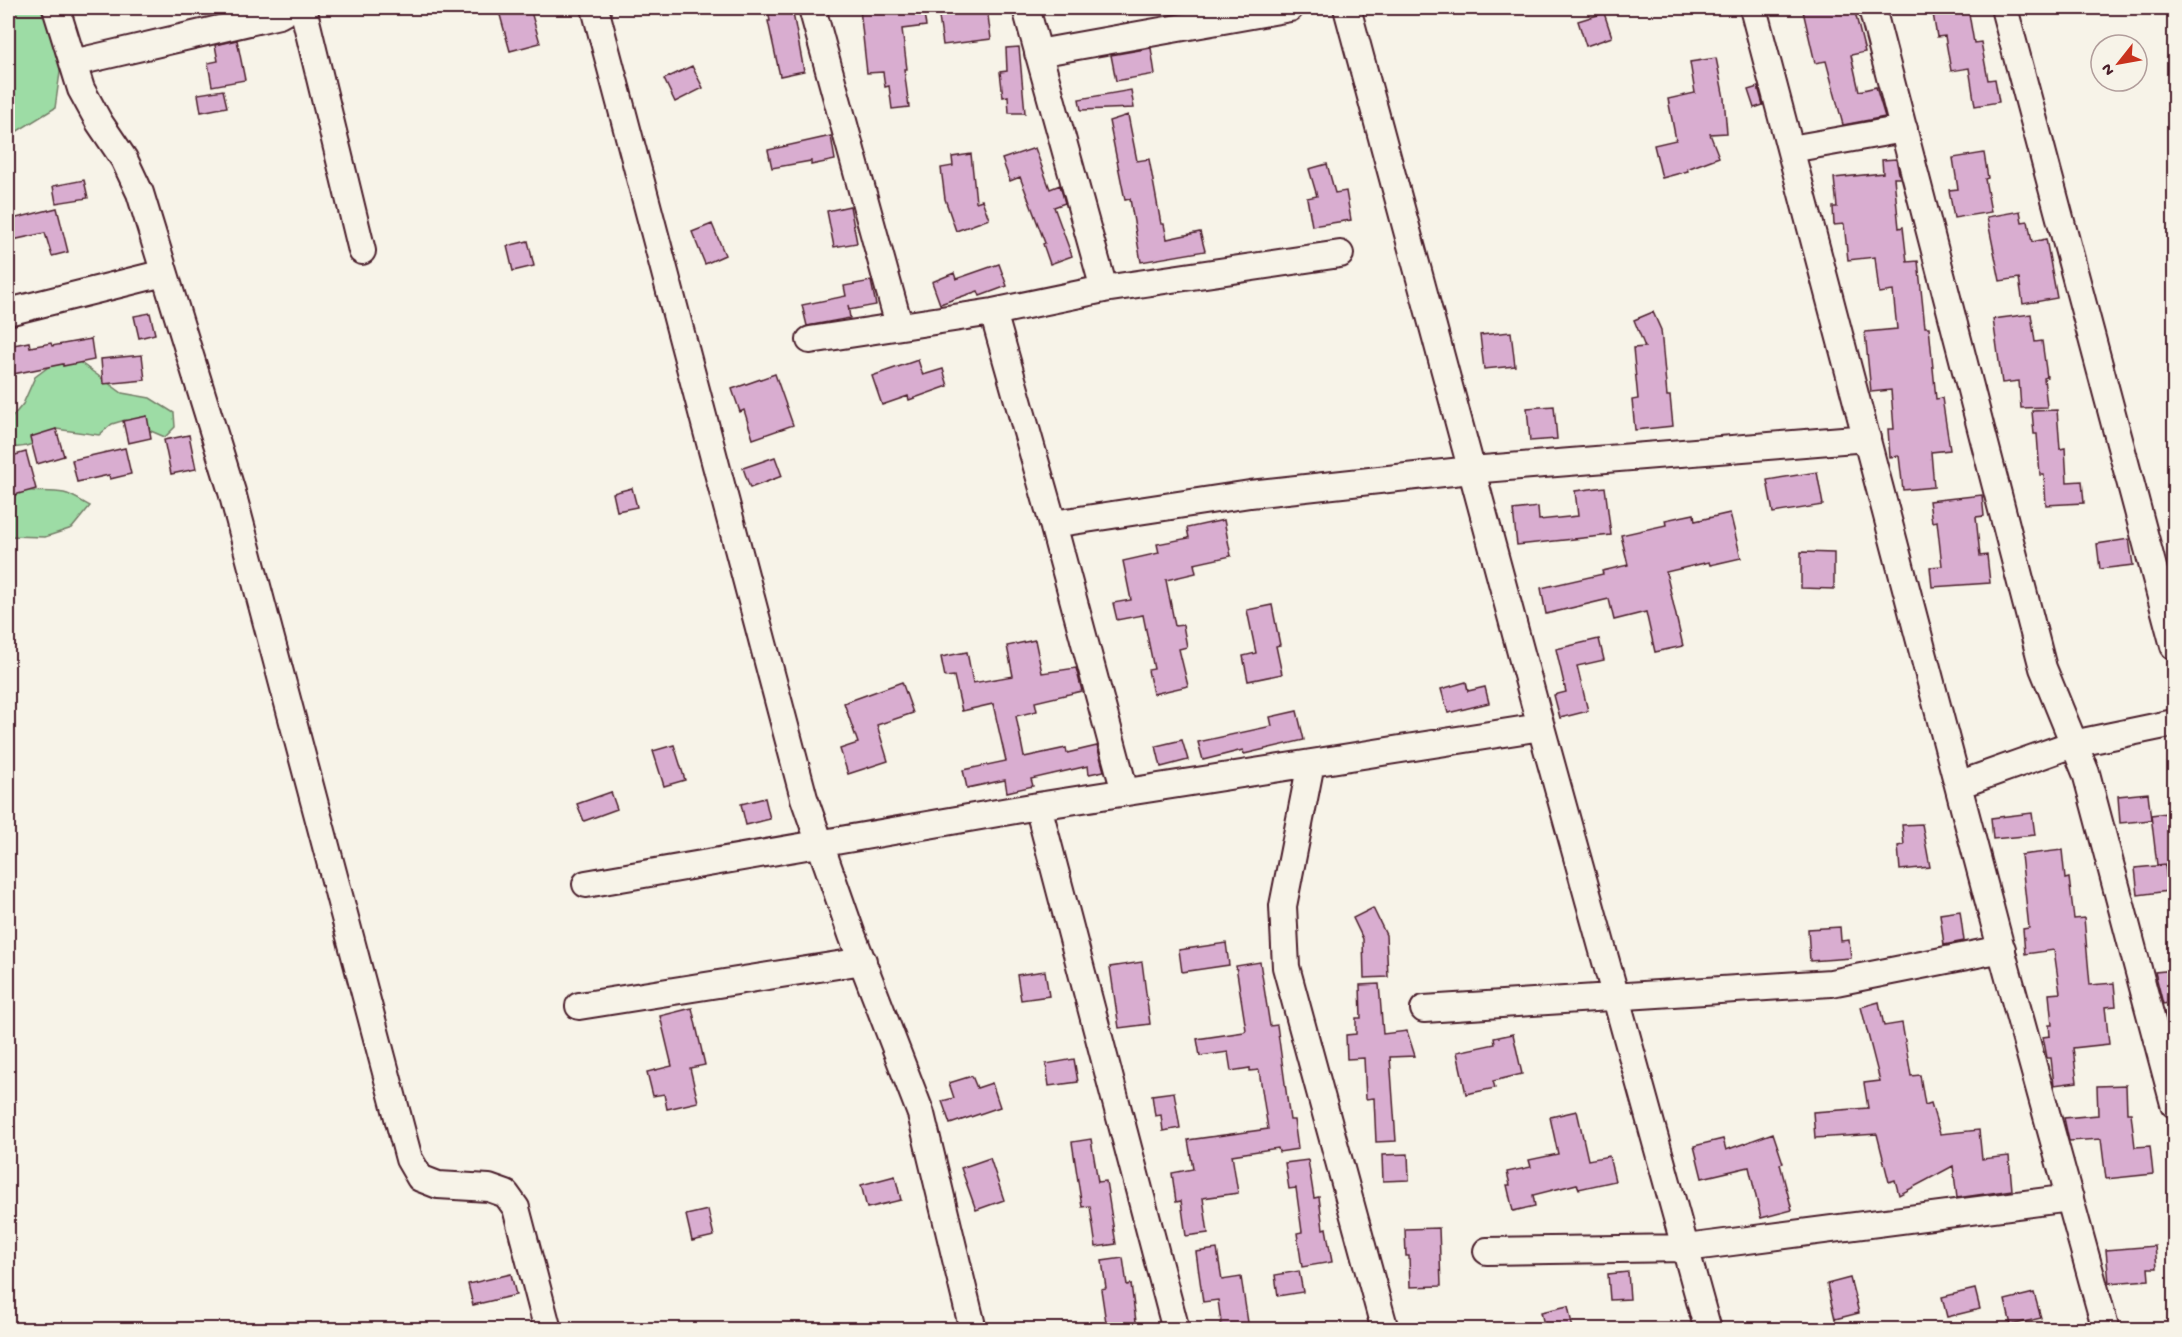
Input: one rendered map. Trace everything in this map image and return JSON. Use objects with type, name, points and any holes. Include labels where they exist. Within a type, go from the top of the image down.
[{"type":"street","points":[[56,8],[81,89],[99,122],[124,159],[140,193],[232,492],[409,1159],[420,1178],[438,1185],[489,1188],[506,1194],[516,1208],[548,1329]]},
{"type":"street","points":[[73,63],[279,15],[292,8]]},
{"type":"street","points":[[303,8],[362,250]]},
{"type":"street","points":[[595,8],[804,798],[862,961],[921,1114],[973,1329]]},
{"type":"street","points":[[812,8],[898,325]]},
{"type":"street","points":[[1026,8],[1104,289]]},
{"type":"street","points":[[1038,53],[1290,8]]},
{"type":"street","points":[[1347,8],[1541,727],[1708,1329]]},
{"type":"street","points":[[1753,8],[1958,785],[2106,1329]]},
{"type":"street","points":[[1872,8],[2043,668],[2086,773],[2175,1104]]},
{"type":"street","points":[[2004,8],[2175,646]]},
{"type":"street","points":[[1791,149],[1904,129]]},
{"type":"street","points":[[810,340],[993,312],[1104,289],[1340,254]]},
{"type":"street","points":[[8,312],[164,273]]},
{"type":"street","points":[[993,312],[1125,792]]},
{"type":"street","points":[[1053,524],[1251,494],[1471,470],[1867,438]]},
{"type":"street","points":[[1958,785],[2073,744],[2175,723]]},
{"type":"street","points":[[586,884],[1038,806],[1541,727]]},
{"type":"street","points":[[1311,763],[1283,906],[1286,967],[1385,1329]]},
{"type":"street","points":[[1038,806],[1176,1329]]},
{"type":"street","points":[[1424,1009],[1831,983],[2002,949]]},
{"type":"street","points":[[579,1006],[862,961]]},
{"type":"street","points":[[1487,1251],[1686,1248],[2070,1198]]},
{"type":"green space","points":[[8,8],[44,8],[63,51],[55,108],[8,137]]},
{"type":"green space","points":[[74,358],[122,393],[150,398],[174,413],[175,427],[165,437],[125,420],[112,424],[99,435],[56,429],[27,446],[8,446],[8,422],[23,404],[35,377],[59,359]]},
{"type":"green space","points":[[8,481],[21,489],[67,494],[90,506],[72,528],[45,537],[8,536]]},
{"type":"building","points":[[498,8],[530,8],[540,43],[510,51]]},
{"type":"building","points":[[792,8],[804,71],[780,76],[768,21],[770,21],[768,10]]},
{"type":"building","points":[[923,8],[926,26],[902,29],[909,107],[892,109],[889,86],[885,87],[883,72],[867,73],[860,9]]},
{"type":"building","points":[[987,8],[991,39],[943,45],[938,10]]},
{"type":"building","points":[[1806,8],[1854,8],[1865,52],[1851,55],[1859,91],[1876,87],[1885,117],[1843,125],[1826,61],[1815,63],[1803,11]]},
{"type":"building","points":[[1932,8],[1968,8],[1974,43],[1981,42],[1988,80],[1995,79],[1999,102],[1975,106],[1969,68],[1951,71],[1945,36],[1937,37]]},
{"type":"building","points":[[1604,13],[1612,37],[1586,46],[1578,21]]},
{"type":"building","points":[[237,40],[245,80],[212,86],[208,63],[218,61],[215,45]]},
{"type":"building","points":[[1019,47],[1025,113],[1009,113],[1008,96],[1003,97],[1000,72],[1007,71],[1006,48]]},
{"type":"building","points":[[1151,48],[1155,74],[1116,81],[1111,55]]},
{"type":"building","points":[[1716,58],[1724,98],[1727,133],[1710,134],[1719,157],[1687,169],[1688,171],[1662,178],[1654,145],[1676,140],[1668,99],[1695,93],[1690,62]]},
{"type":"building","points":[[692,66],[703,88],[675,102],[664,79]]},
{"type":"building","points":[[1758,87],[1763,105],[1754,108],[1748,90]]},
{"type":"building","points":[[223,90],[227,107],[201,112],[198,94]]},
{"type":"building","points":[[1131,90],[1134,108],[1081,110],[1079,99]]},
{"type":"building","points":[[1128,115],[1137,161],[1149,159],[1161,224],[1164,224],[1167,239],[1200,232],[1205,251],[1141,262],[1130,199],[1125,200],[1109,121]]},
{"type":"building","points":[[831,136],[835,160],[811,165],[811,161],[772,168],[768,150]]},
{"type":"building","points":[[1035,148],[1050,189],[1060,185],[1065,203],[1054,207],[1072,256],[1050,264],[1043,244],[1045,243],[1020,177],[1010,181],[1002,159]]},
{"type":"building","points":[[1984,153],[1988,178],[1985,179],[1991,212],[1954,218],[1949,190],[1958,189],[1953,158]]},
{"type":"building","points":[[971,154],[976,202],[982,200],[989,219],[956,231],[945,199],[941,168],[953,166],[952,157]]},
{"type":"building","points":[[1896,159],[1900,178],[1894,178],[1899,228],[1903,227],[1907,262],[1918,261],[1925,327],[1929,327],[1936,399],[1942,398],[1950,450],[1931,452],[1934,487],[1903,490],[1899,456],[1890,457],[1888,429],[1894,429],[1891,390],[1871,392],[1865,332],[1897,329],[1893,291],[1879,293],[1875,257],[1848,260],[1844,224],[1834,225],[1833,207],[1837,207],[1834,178],[1883,173],[1882,160]]},
{"type":"building","points":[[1327,164],[1335,193],[1346,191],[1351,220],[1312,226],[1307,198],[1317,196],[1309,169]]},
{"type":"building","points":[[84,180],[88,198],[56,203],[53,186]]},
{"type":"building","points":[[850,206],[857,243],[834,247],[827,211]]},
{"type":"building","points":[[57,208],[68,252],[52,256],[45,233],[8,241],[8,220]]},
{"type":"building","points":[[2020,211],[2022,222],[2028,221],[2032,242],[2046,239],[2057,298],[2023,304],[2019,278],[2000,281],[1987,217]]},
{"type":"building","points":[[712,224],[725,255],[705,264],[692,232]]},
{"type":"building","points":[[528,241],[534,266],[513,271],[507,246]]},
{"type":"building","points":[[999,264],[1007,286],[980,296],[978,291],[940,304],[932,282],[954,273],[956,279]]},
{"type":"building","points":[[871,281],[876,305],[849,310],[848,305],[850,318],[807,326],[802,305],[846,296],[844,286]]},
{"type":"building","points":[[1653,312],[1661,330],[1667,396],[1670,396],[1673,426],[1635,430],[1632,400],[1638,399],[1633,348],[1645,347],[1634,320]]},
{"type":"building","points":[[150,313],[155,334],[139,338],[134,316]]},
{"type":"building","points":[[2031,314],[2035,342],[2042,341],[2047,377],[2044,378],[2047,407],[2021,408],[2019,381],[2002,383],[1993,319]]},
{"type":"building","points":[[1511,332],[1515,366],[1484,369],[1480,335]]},
{"type":"building","points":[[91,339],[94,360],[8,375],[8,346],[29,342],[30,347],[51,343],[52,346]]},
{"type":"building","points":[[142,355],[145,380],[103,384],[101,359]]},
{"type":"building","points":[[918,360],[923,375],[943,369],[948,386],[909,400],[908,396],[882,405],[872,376]]},
{"type":"building","points":[[775,374],[793,425],[753,439],[744,410],[740,412],[732,389]]},
{"type":"building","points":[[1554,406],[1557,439],[1530,441],[1527,408]]},
{"type":"building","points":[[2057,410],[2060,449],[2065,448],[2067,482],[2082,481],[2084,503],[2046,505],[2044,475],[2040,475],[2037,434],[2034,434],[2032,411]]},
{"type":"building","points":[[147,416],[151,438],[128,443],[123,421]]},
{"type":"building","points":[[56,429],[64,456],[37,464],[30,437]]},
{"type":"building","points":[[189,435],[196,469],[171,474],[164,440]]},
{"type":"building","points":[[125,448],[131,474],[110,479],[109,475],[77,482],[72,460]]},
{"type":"building","points":[[26,452],[36,489],[11,496],[8,483],[8,457]]},
{"type":"building","points":[[775,457],[782,476],[750,488],[743,468]]},
{"type":"building","points":[[1817,472],[1823,505],[1773,513],[1767,480]]},
{"type":"building","points":[[1605,487],[1611,535],[1517,545],[1513,510],[1538,507],[1539,520],[1578,516],[1575,491]]},
{"type":"building","points":[[632,488],[637,507],[617,511],[613,493]]},
{"type":"building","points":[[1982,495],[1984,516],[1976,517],[1980,556],[1987,555],[1990,583],[1932,587],[1930,567],[1942,566],[1937,521],[1932,522],[1929,501]]},
{"type":"building","points":[[1730,513],[1741,558],[1710,565],[1709,562],[1666,572],[1683,646],[1655,652],[1646,612],[1614,620],[1609,599],[1546,614],[1541,588],[1603,574],[1602,571],[1628,565],[1621,535],[1666,525],[1665,520],[1694,514],[1695,521]]},
{"type":"building","points":[[1224,520],[1231,556],[1194,564],[1196,573],[1166,580],[1175,626],[1183,625],[1187,647],[1179,649],[1188,686],[1153,694],[1148,670],[1154,669],[1143,615],[1117,620],[1113,603],[1131,600],[1123,561],[1159,553],[1157,544],[1189,538],[1187,528]]},
{"type":"building","points":[[2129,539],[2133,565],[2100,569],[2097,544]]},
{"type":"building","points":[[1801,552],[1834,553],[1834,589],[1801,588]]},
{"type":"building","points":[[1272,605],[1280,645],[1276,646],[1282,674],[1248,681],[1243,656],[1256,653],[1247,610]]},
{"type":"building","points":[[1599,639],[1604,660],[1577,666],[1588,711],[1560,718],[1554,695],[1566,692],[1556,649]]},
{"type":"building","points":[[1035,640],[1042,673],[1076,668],[1082,691],[1035,702],[1037,711],[1016,716],[1024,757],[1066,748],[1067,753],[1097,746],[1104,771],[1089,774],[1088,766],[1031,779],[1033,786],[1007,792],[1005,780],[967,788],[963,770],[1006,761],[993,704],[962,711],[954,676],[945,677],[941,657],[967,652],[973,683],[1013,676],[1007,646]]},
{"type":"building","points":[[902,682],[913,713],[877,725],[888,761],[848,774],[840,749],[858,743],[844,703]]},
{"type":"building","points":[[1466,682],[1468,691],[1485,687],[1489,703],[1448,713],[1441,689]]},
{"type":"building","points":[[1297,711],[1304,740],[1244,754],[1243,750],[1203,760],[1198,742],[1272,726],[1270,717]]},
{"type":"building","points":[[1182,740],[1188,760],[1161,767],[1156,746]]},
{"type":"building","points":[[674,745],[685,780],[664,786],[653,751]]},
{"type":"building","points":[[611,792],[617,809],[584,821],[577,804]]},
{"type":"building","points":[[2148,793],[2151,820],[2120,823],[2118,796]]},
{"type":"building","points":[[765,798],[770,819],[746,825],[741,804]]},
{"type":"building","points":[[2175,812],[2175,863],[2157,865],[2151,815]]},
{"type":"building","points":[[2032,813],[2035,835],[1993,839],[1991,818]]},
{"type":"building","points":[[1922,824],[1930,867],[1900,870],[1898,846],[1904,845],[1902,825]]},
{"type":"building","points":[[2062,850],[2065,879],[2069,878],[2074,919],[2084,918],[2090,985],[2114,983],[2116,1006],[2105,1007],[2109,1044],[2073,1048],[2077,1082],[2054,1085],[2051,1058],[2047,1058],[2043,1037],[2050,1036],[2049,1025],[2052,1025],[2049,994],[2060,993],[2054,950],[2025,954],[2023,929],[2029,928],[2021,855]]},
{"type":"building","points":[[2165,865],[2168,891],[2138,895],[2135,868]]},
{"type":"building","points":[[1373,908],[1386,935],[1388,977],[1364,978],[1363,939],[1353,918]]},
{"type":"building","points":[[1960,911],[1964,941],[1944,945],[1940,914]]},
{"type":"building","points":[[1840,927],[1841,941],[1849,940],[1851,958],[1810,961],[1808,929]]},
{"type":"building","points":[[1226,943],[1229,965],[1182,972],[1179,950]]},
{"type":"building","points":[[1142,962],[1150,1024],[1119,1028],[1110,967]]},
{"type":"building","points":[[1260,962],[1270,1026],[1277,1025],[1290,1120],[1294,1120],[1298,1149],[1279,1152],[1278,1148],[1232,1155],[1238,1193],[1203,1198],[1208,1233],[1186,1236],[1181,1201],[1176,1202],[1172,1173],[1193,1169],[1188,1140],[1268,1129],[1259,1070],[1250,1071],[1250,1068],[1231,1071],[1228,1052],[1200,1056],[1197,1039],[1246,1030],[1236,966]]},
{"type":"building","points":[[2175,970],[2175,1002],[2163,1004],[2155,972]]},
{"type":"building","points":[[1045,971],[1049,996],[1021,1000],[1017,975]]},
{"type":"building","points":[[1379,984],[1383,1034],[1407,1031],[1415,1056],[1390,1057],[1396,1141],[1376,1142],[1374,1098],[1366,1099],[1364,1058],[1347,1059],[1346,1035],[1356,1034],[1356,1018],[1361,1018],[1360,985]]},
{"type":"building","points":[[1879,1002],[1884,1026],[1902,1023],[1911,1076],[1920,1075],[1925,1105],[1931,1103],[1940,1134],[1979,1130],[1982,1159],[2009,1156],[2012,1190],[1957,1198],[1953,1166],[1899,1195],[1895,1180],[1889,1182],[1877,1134],[1815,1138],[1813,1112],[1868,1108],[1864,1083],[1880,1081],[1861,1007]]},
{"type":"building","points":[[692,1008],[705,1065],[690,1068],[698,1102],[667,1109],[664,1094],[653,1096],[647,1072],[672,1066],[660,1016]]},
{"type":"building","points":[[1513,1034],[1522,1074],[1493,1081],[1495,1088],[1466,1094],[1457,1052],[1495,1044],[1494,1038]]},
{"type":"building","points":[[1074,1059],[1078,1082],[1049,1086],[1046,1064]]},
{"type":"building","points":[[972,1076],[977,1088],[992,1083],[1000,1107],[950,1124],[942,1101],[954,1098],[949,1083]]},
{"type":"building","points":[[2126,1085],[2127,1113],[2131,1113],[2135,1147],[2150,1146],[2153,1174],[2106,1179],[2101,1139],[2069,1141],[2064,1118],[2098,1115],[2097,1086]]},
{"type":"building","points":[[1174,1092],[1180,1128],[1163,1131],[1161,1115],[1155,1116],[1152,1095]]},
{"type":"building","points":[[1577,1111],[1588,1160],[1609,1156],[1615,1181],[1579,1189],[1577,1184],[1533,1195],[1535,1206],[1513,1211],[1507,1185],[1510,1185],[1507,1172],[1531,1167],[1529,1160],[1558,1154],[1550,1117]]},
{"type":"building","points":[[1773,1133],[1783,1163],[1780,1164],[1792,1210],[1761,1218],[1749,1167],[1702,1178],[1694,1146],[1723,1139],[1726,1150]]},
{"type":"building","points":[[1091,1139],[1098,1182],[1106,1181],[1116,1244],[1096,1247],[1090,1206],[1082,1207],[1072,1142]]},
{"type":"building","points":[[1408,1154],[1409,1180],[1383,1181],[1382,1155]]},
{"type":"building","points":[[990,1158],[1004,1200],[976,1210],[961,1168]]},
{"type":"building","points":[[1308,1160],[1314,1198],[1319,1197],[1323,1229],[1326,1228],[1332,1262],[1302,1267],[1297,1233],[1302,1232],[1296,1188],[1289,1189],[1285,1163]]},
{"type":"building","points":[[895,1176],[901,1200],[867,1208],[861,1185]]},
{"type":"building","points":[[708,1210],[714,1236],[692,1241],[686,1215]]},
{"type":"building","points":[[1439,1228],[1441,1286],[1410,1287],[1405,1229]]},
{"type":"building","points":[[2155,1246],[2157,1268],[2148,1268],[2149,1280],[2109,1283],[2106,1250]]},
{"type":"building","points":[[1217,1249],[1222,1280],[1241,1277],[1249,1329],[1222,1329],[1218,1300],[1203,1302],[1196,1252]]},
{"type":"building","points":[[1123,1258],[1127,1285],[1131,1284],[1137,1329],[1107,1329],[1101,1289],[1106,1288],[1102,1261]]},
{"type":"building","points":[[1299,1271],[1303,1292],[1278,1296],[1275,1275]]},
{"type":"building","points":[[1628,1272],[1630,1299],[1610,1300],[1608,1274]]},
{"type":"building","points":[[511,1274],[516,1295],[473,1305],[468,1284]]},
{"type":"building","points":[[1850,1278],[1859,1313],[1835,1319],[1827,1284]]},
{"type":"building","points":[[1975,1289],[1980,1309],[1947,1317],[1942,1297]]},
{"type":"building","points":[[2034,1293],[2041,1318],[2011,1325],[2005,1300]]},
{"type":"building","points":[[1568,1306],[1573,1329],[1545,1329],[1541,1312]]}]
